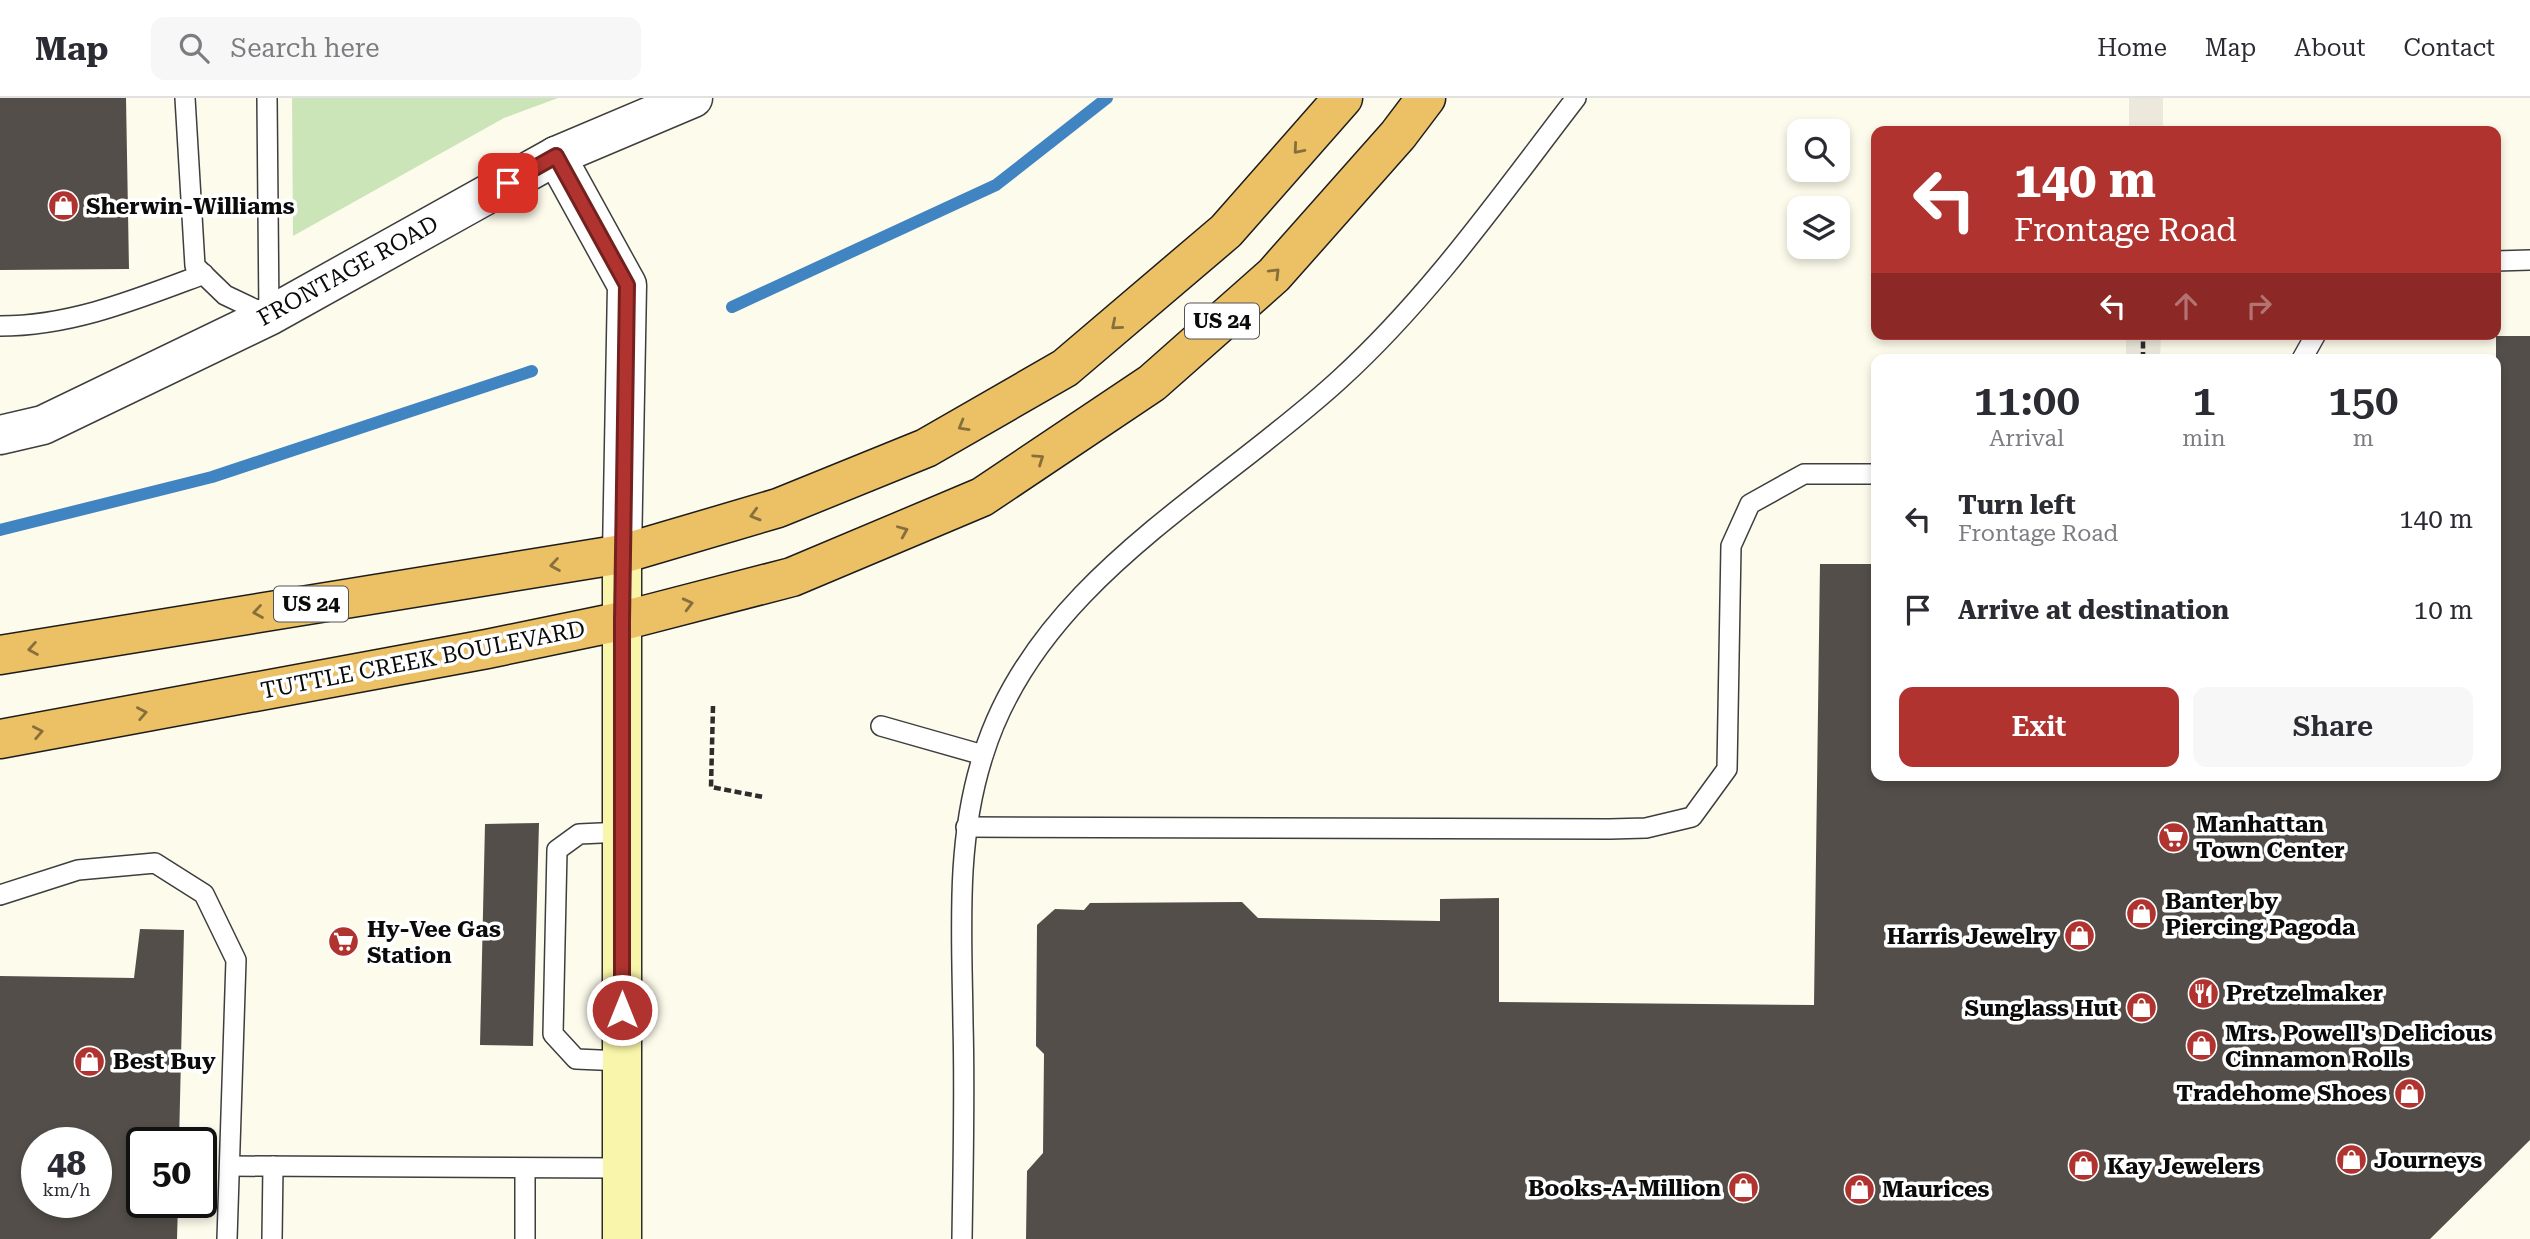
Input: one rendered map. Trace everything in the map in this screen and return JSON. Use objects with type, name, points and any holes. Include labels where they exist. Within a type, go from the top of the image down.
[{"type":"highway","name":"US 24","points":[[0,655],[622,554],[778,508],[926,448],[1065,368],[1226,231],[1343,98]]},
{"type":"highway","name":"TUTTLE CREEK BOULEVARD","points":[[0,739],[488,649],[622,621],[792,577],[982,497],[1152,383],[1274,275],[1398,135],[1426,98]]},
{"type":"main road","points":[[621,1239],[622,554]]},
{"type":"street","name":"FRONTAGE ROAD","points":[[0,435],[43,425],[269,316],[556,156],[693,98]]},
{"type":"street","points":[[556,156],[627,285],[622,554]]},
{"type":"lane","points":[[185,98],[195,266],[225,295],[269,316],[267,98]]},
{"type":"lane","points":[[962,1239],[961,888],[966,827],[983,755],[1011,687],[1053,627],[1106,571],[1256,452],[1339,380],[1395,324],[1576,98]]},
{"type":"lane","points":[[2501,261],[2530,260]]},
{"type":"lane","points":[[0,326],[28,326],[101,313],[204,274]]},
{"type":"lane","points":[[966,827],[1610,829],[1646,828],[1692,817],[1727,769],[1731,546],[1750,504],[1804,474],[1871,474]]},
{"type":"lane","points":[[881,726],[983,755]]},
{"type":"lane","points":[[622,832],[579,834],[557,850],[553,1034],[576,1059],[622,1061]]},
{"type":"lane","points":[[0,895],[78,870],[155,863],[204,894],[236,960],[227,1239]]},
{"type":"lane","points":[[230,1166],[622,1168]]},
{"type":"lane","points":[[272,1239],[273,1166]]},
{"type":"lane","points":[[524,1239],[525,1168]]},
{"type":"path","points":[[713,706],[710,786],[763,797]]},
{"type":"green space","points":[[292,98],[558,98],[504,118],[293,236]]},
{"type":"shaded area","points":[[2129,98],[2163,98],[2163,126],[2129,126]]},
{"type":"shaded area","points":[[2126,340],[2161,340],[2160,354],[2126,354]]},
{"type":"building","name":"Sherwin-Williams","points":[[0,98],[126,98],[129,269],[0,270]]},
{"type":"building","name":"Manhattan Town Center","points":[[2501,336],[2530,336],[2530,1140],[2430,1239],[1026,1239],[1027,1171],[1043,1153],[1044,1054],[1036,1046],[1037,925],[1055,909],[1084,910],[1090,903],[1242,902],[1258,918],[1440,921],[1440,899],[1499,898],[1499,1002],[1814,1005],[1820,564],[1871,564],[1871,781],[2501,781],[2501,354],[2496,354],[2496,340],[2501,340]]},
{"type":"building","points":[[539,823],[533,1046],[480,1045],[485,824]]},
{"type":"building","name":"Best Buy","points":[[140,929],[184,930],[179,1127],[126,1127],[126,1218],[178,1218],[177,1239],[0,1239],[0,976],[134,978]]},
{"type":"waterway","points":[[732,307],[996,185],[1107,98]]},
{"type":"waterway","points":[[0,530],[212,477],[532,371]]},
{"type":"place","name":"Sherwin-Williams","points":[[63,206]]},
{"type":"place","name":"Manhattan Town Center","points":[[2173,837]]},
{"type":"place","name":"Banter by Piercing Pagoda","points":[[2142,914]]},
{"type":"place","name":"Harris Jewelry","points":[[2080,936]]},
{"type":"place","name":"Hy-Vee Gas Station","points":[[344,942]]},
{"type":"place","name":"Pretzelmaker","points":[[2203,993]]},
{"type":"place","name":"Sunglass Hut","points":[[2141,1008]]},
{"type":"place","name":"Mrs. Powell's Delicious Cinnamon Rolls","points":[[2202,1046]]},
{"type":"place","name":"Best Buy","points":[[90,1061]]},
{"type":"place","name":"Tradehome Shoes","points":[[2410,1093]]},
{"type":"place","name":"Journeys","points":[[2351,1160]]},
{"type":"place","name":"Kay Jewelers","points":[[2084,1166]]},
{"type":"place","name":"Books-A-Million","points":[[1744,1188]]},
{"type":"place","name":"Maurices","points":[[1859,1189]]},
{"type":"route","points":[[508,183],[556,156],[627,285],[622,621],[622,1010]]}]
